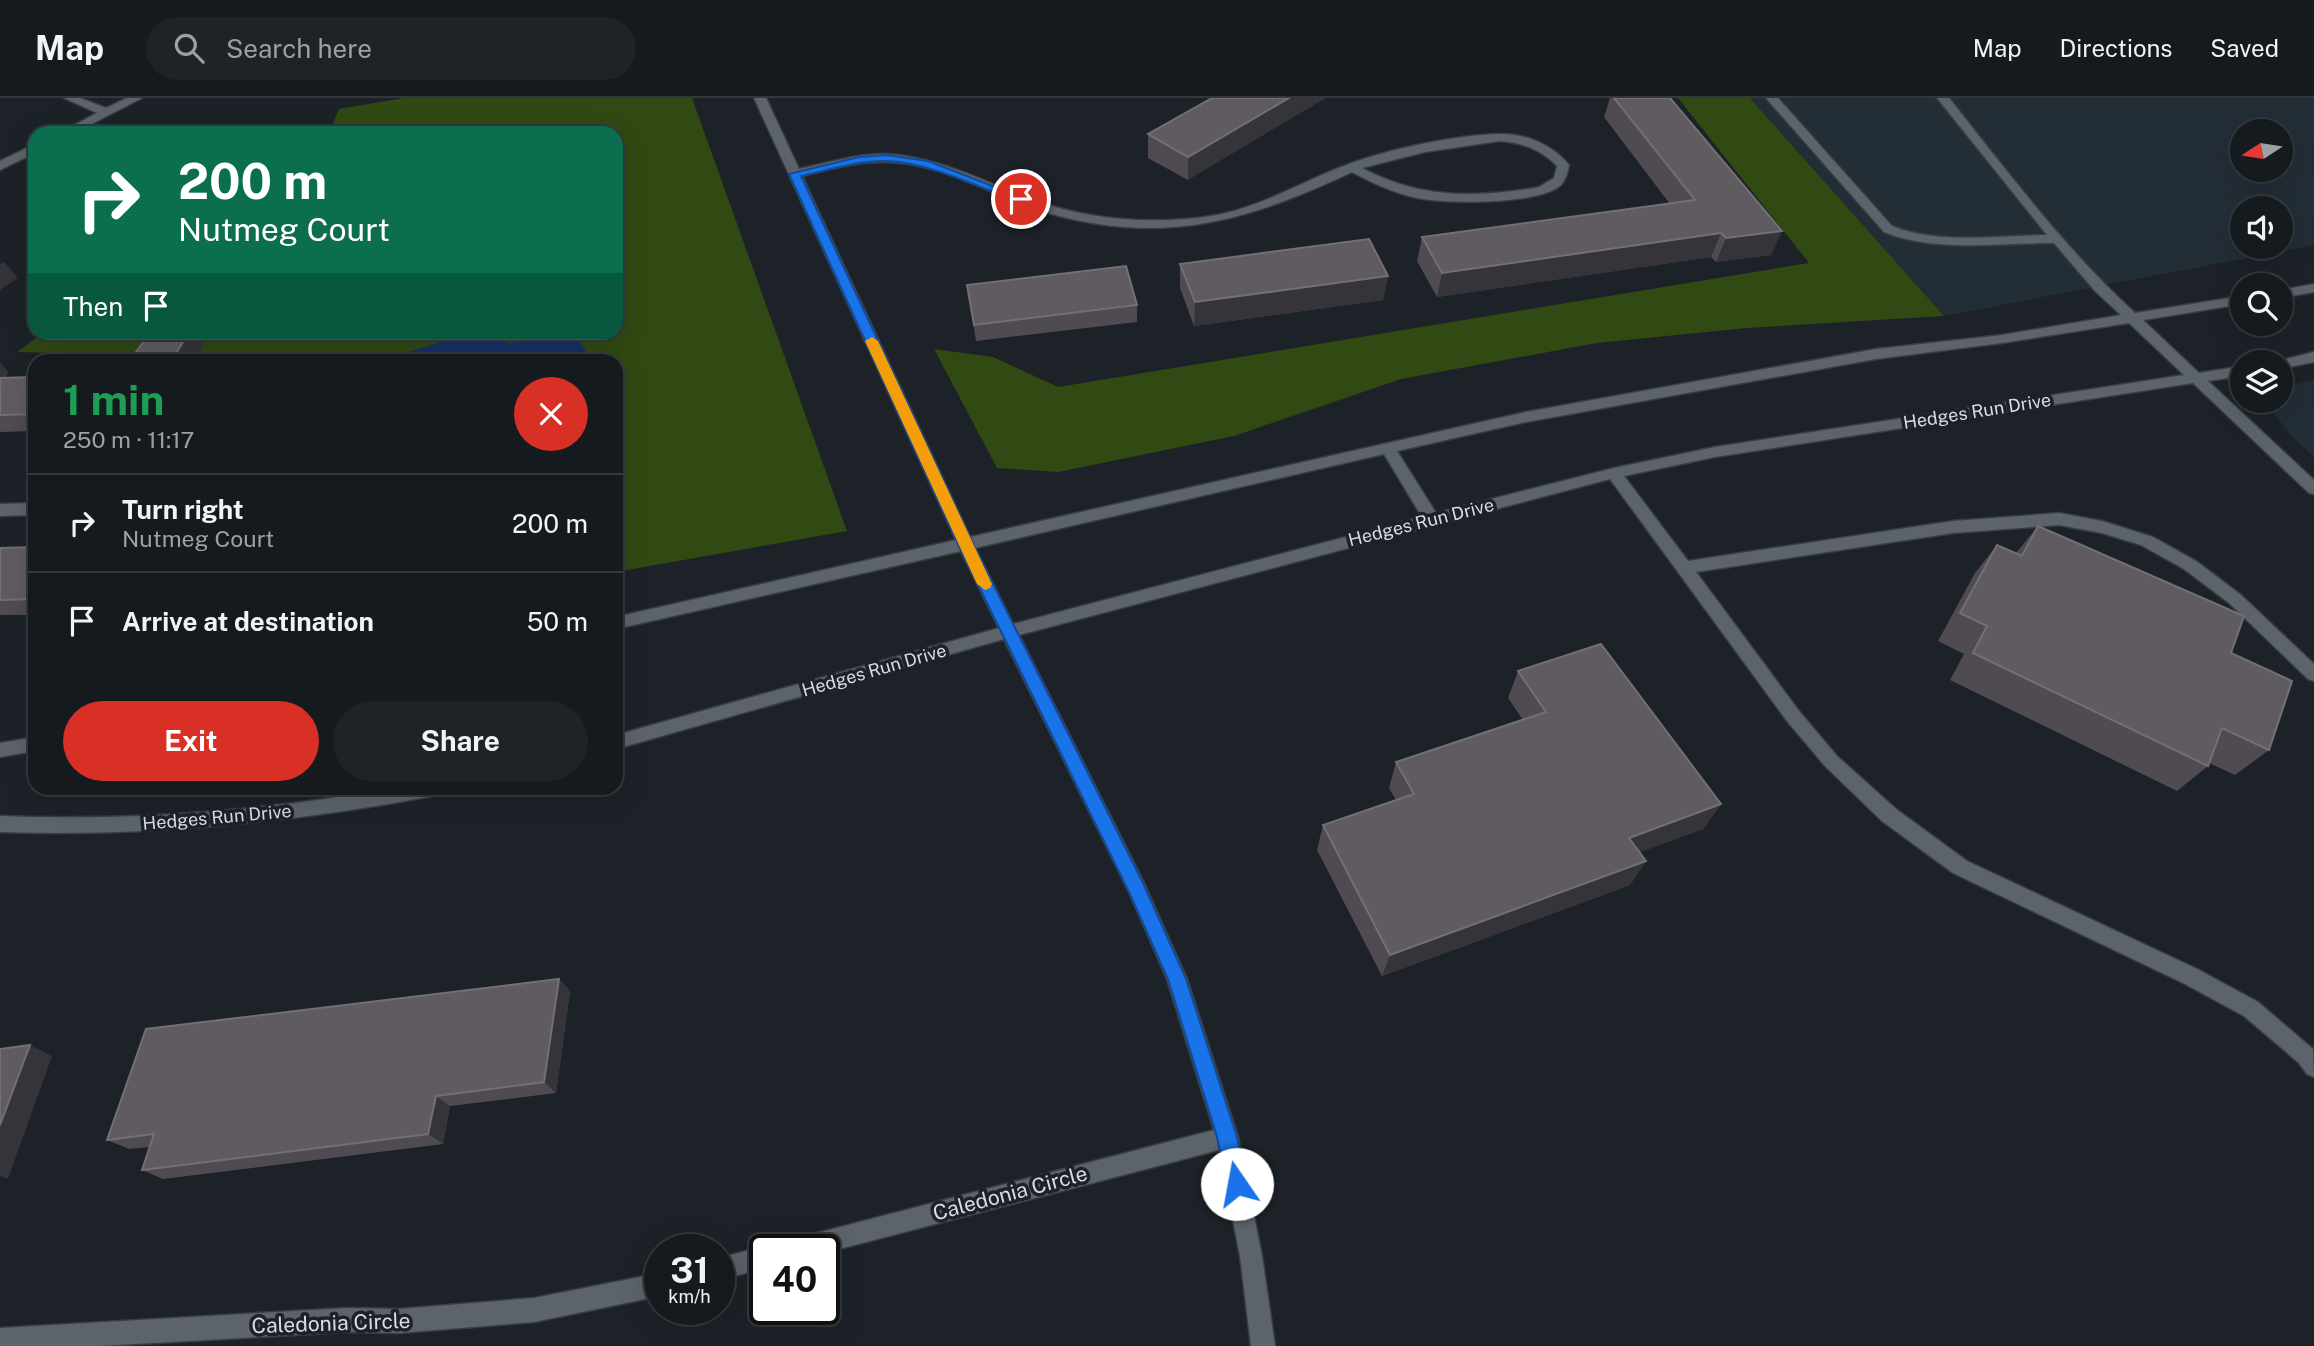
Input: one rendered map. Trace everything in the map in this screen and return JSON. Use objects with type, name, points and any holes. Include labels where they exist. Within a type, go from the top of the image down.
[{"type":"street","points":[[70,98],[107,113]]},
{"type":"street","points":[[80,126],[136,98]]},
{"type":"street","points":[[760,98],[966,546],[1137,889],[1177,979],[1227,1137],[1251,1256],[1263,1346]]},
{"type":"street","points":[[1772,98],[1895,234],[1934,239],[2058,239]]},
{"type":"street","points":[[1943,98],[2100,288],[2314,489]]},
{"type":"street","points":[[794,174],[859,160],[887,158],[914,161],[1035,205],[1075,216],[1119,222],[1165,223],[1209,219],[1252,210],[1289,197],[1352,167],[1393,154],[1440,144],[1500,137],[1521,139],[1554,154],[1563,165],[1562,175],[1554,185],[1538,191],[1458,198],[1420,195],[1384,185],[1352,167]]},
{"type":"street","points":[[0,166],[28,152]]},
{"type":"street","points":[[2293,292],[2314,288]]},
{"type":"street","points":[[623,621],[966,546],[1526,417],[1875,354],[2002,339],[2230,302]]},
{"type":"street","points":[[2293,361],[2314,357]]},
{"type":"street","name":"Hedges Run Drive","points":[[623,740],[1008,632],[1431,519],[1615,473],[1769,443],[2230,373]]},
{"type":"street","points":[[1389,450],[1431,519]]},
{"type":"street","points":[[1615,473],[1793,716],[1831,761],[1889,815],[1960,867],[2190,976],[2252,1009],[2306,1056],[2314,1067]]},
{"type":"street","points":[[0,510],[28,509]]},
{"type":"street","points":[[1684,568],[1954,527],[2059,519],[2102,527],[2147,541],[2190,565],[2235,599],[2314,674]]},
{"type":"street","points":[[0,750],[28,745]]},
{"type":"street","name":"Hedges Run Drive","points":[[0,824],[61,828],[229,819],[397,795]]},
{"type":"street","name":"Caledonia Circle","points":[[840,1238],[1227,1137]]},
{"type":"street","name":"Caledonia Circle","points":[[0,1340],[23,1343],[346,1320],[399,1321],[534,1310],[644,1287]]},
{"type":"shaded area","points":[[1750,98],[2314,98],[2314,245],[2293,249],[2293,196],[2230,196],[2230,259],[2241,259],[1944,316]]},
{"type":"shaded area","points":[[2314,380],[2314,457],[2289,433],[2274,413],[2293,413],[2293,385]]},
{"type":"green space","points":[[404,98],[692,98],[847,531],[623,571],[623,354],[17,352],[33,340],[623,340],[623,126],[332,126],[339,109]]},
{"type":"green space","points":[[1678,98],[1750,98],[1944,316],[1747,328],[1597,343],[1401,379],[1234,436],[1058,472],[997,468],[934,349],[993,357],[1058,387],[1809,263]]},
{"type":"water","points":[[447,340],[506,340],[508,344],[522,340],[580,340],[587,354],[402,354]]},
{"type":"building","points":[[1212,98],[1289,98],[1188,157],[1148,134]]},
{"type":"building","points":[[1614,98],[1670,98],[1782,231],[1726,238],[1721,233],[1442,273],[1422,237],[1695,200]]},
{"type":"building","points":[[1369,239],[1388,276],[1195,302],[1180,264]]},
{"type":"building","points":[[1126,266],[1137,305],[974,325],[967,285]]},
{"type":"building","points":[[145,340],[184,340],[176,354],[134,354]]},
{"type":"building","points":[[28,377],[28,414],[0,415],[0,378]]},
{"type":"building","points":[[2038,526],[2244,616],[2231,653],[2292,681],[2269,750],[2222,728],[2208,766],[1973,653],[1987,626],[1960,613],[1997,545],[2022,556]]},
{"type":"building","points":[[28,547],[28,599],[0,600],[0,548]]},
{"type":"building","points":[[1601,644],[1721,804],[1629,838],[1646,861],[1390,955],[1323,825],[1414,794],[1396,762],[1546,712],[1518,671]]},
{"type":"building","points":[[559,979],[544,1082],[436,1096],[428,1134],[142,1170],[154,1134],[107,1140],[146,1029]]},
{"type":"building","points":[[30,1045],[0,1125],[0,1049]]},
{"type":"slow traffic","points":[[872,341],[985,584]]},
{"type":"route","points":[[1021,199],[924,163],[887,158],[859,160],[794,174],[966,546],[1137,889],[1177,979],[1227,1137],[1237,1184]]}]
